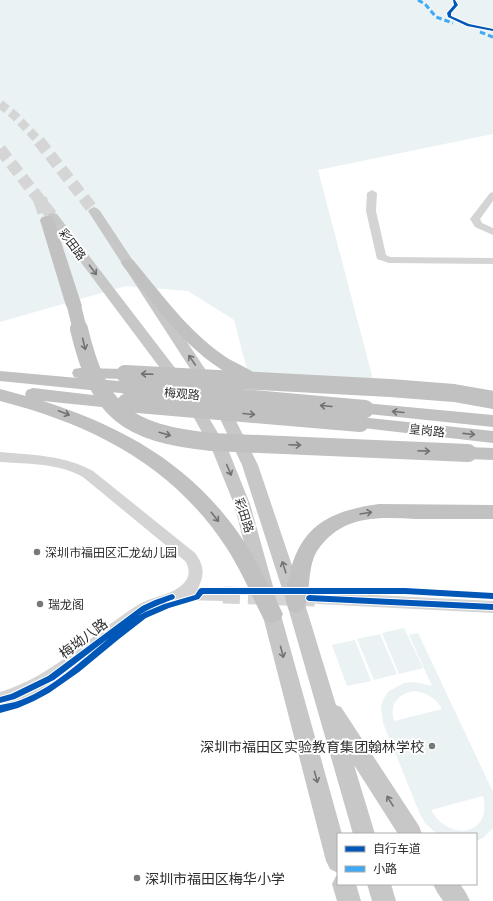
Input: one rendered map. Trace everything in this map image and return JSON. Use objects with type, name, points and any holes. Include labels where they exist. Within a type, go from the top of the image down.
[{"type":"highway","points":[[50,218],[91,369],[105,397],[114,408],[123,415],[148,429],[168,435],[213,442],[493,454]]},
{"type":"highway","points":[[128,263],[155,293],[174,320],[209,354],[241,375],[282,387],[331,394],[493,408]]},
{"type":"highway","points":[[0,370],[127,388],[390,388],[454,394],[493,400]]},
{"type":"highway","name":"梅观路","points":[[0,376],[127,388],[363,416]]},
{"type":"highway","name":"梅观路","points":[[0,391],[127,388]]},
{"type":"highway","points":[[0,395],[51,408],[98,427],[140,450],[176,476],[205,505],[229,535],[255,579],[272,614]]},
{"type":"highway","name":"皇岗路","points":[[363,416],[493,421]]},
{"type":"highway","name":"皇岗路","points":[[363,416],[493,437]]},
{"type":"highway","points":[[296,604],[297,586],[303,559],[310,544],[316,535],[329,526],[347,517],[364,512],[379,511],[493,512]]},
{"type":"main road","name":"彩田路","points":[[94,211],[220,403],[250,465],[296,604],[364,833]]},
{"type":"main road","name":"彩田路","points":[[50,218],[190,398],[207,424],[231,472],[252,534],[337,857]]},
{"type":"main road","points":[[324,700],[410,833]]},
{"type":"main road","points":[[344,885],[349,901]]},
{"type":"main road","points":[[379,885],[384,901]]},
{"type":"main road","points":[[446,885],[458,901]]},
{"type":"street","points":[[372,193],[371,211],[381,257],[389,260],[493,262]]},
{"type":"street","points":[[493,196],[475,219],[478,225],[493,232]]},
{"type":"street","name":"梅坳八路","points":[[0,457],[58,462],[77,468],[88,474],[193,561],[196,572],[196,577],[190,587],[180,594],[144,608],[51,678],[12,697],[0,700]]},
{"type":"street","points":[[180,594],[224,595]]},
{"type":"street","points":[[317,598],[493,607]]},
{"type":"shaded area","points":[[0,0],[493,0],[493,134],[318,170],[375,387],[249,377],[234,320],[188,291],[126,286],[0,322]]},
{"type":"shaded area","points":[[404,628],[423,668],[399,674],[382,633]]},
{"type":"shaded area","points":[[418,633],[493,792],[493,828],[483,838],[477,841],[477,833],[436,833],[425,823],[383,723],[381,706],[389,691],[404,683],[414,682],[432,686],[409,635]],"holes":[[[415,691],[423,693],[437,702],[442,709],[394,721],[393,709],[396,700],[409,692]],[[483,796],[484,809],[482,819],[476,826],[468,830],[458,830],[448,827],[439,820],[431,810]]]},
{"type":"shaded area","points":[[380,634],[397,674],[374,680],[357,639]]},
{"type":"shaded area","points":[[355,640],[371,681],[347,686],[332,645]]},
{"type":"tunnel","points":[[0,104],[14,115],[40,142]]},
{"type":"tunnel","points":[[39,141],[94,211]]},
{"type":"tunnel","points":[[0,149],[53,217]]},
{"type":"tunnel","points":[[40,199],[47,220]]},
{"type":"tunnel","points":[[223,595],[317,598]]},
{"type":"marked path","points":[[418,0],[425,4],[436,17],[453,23]]},
{"type":"marked path","points":[[480,32],[493,37]]},
{"type":"cycle path","points":[[454,0],[456,5],[449,13],[449,16],[468,25],[493,30]]},
{"type":"cycle path","points":[[0,709],[31,699],[47,690],[76,670],[144,616],[166,606],[197,597],[201,591],[405,591],[493,596]]},
{"type":"cycle path","points":[[0,700],[12,697],[51,678],[144,608],[172,597]]},
{"type":"cycle path","points":[[309,598],[493,607]]},
{"type":"place","name":"深圳市福田区汇龙幼儿园","points":[[37,552]]},
{"type":"place","name":"瑞龙阁","points":[[40,604]]},
{"type":"place","name":"深圳市福田区实验教育集团翰林学校","points":[[432,746]]},
{"type":"place","name":"深圳市福田区梅华小学","points":[[137,878]]}]
